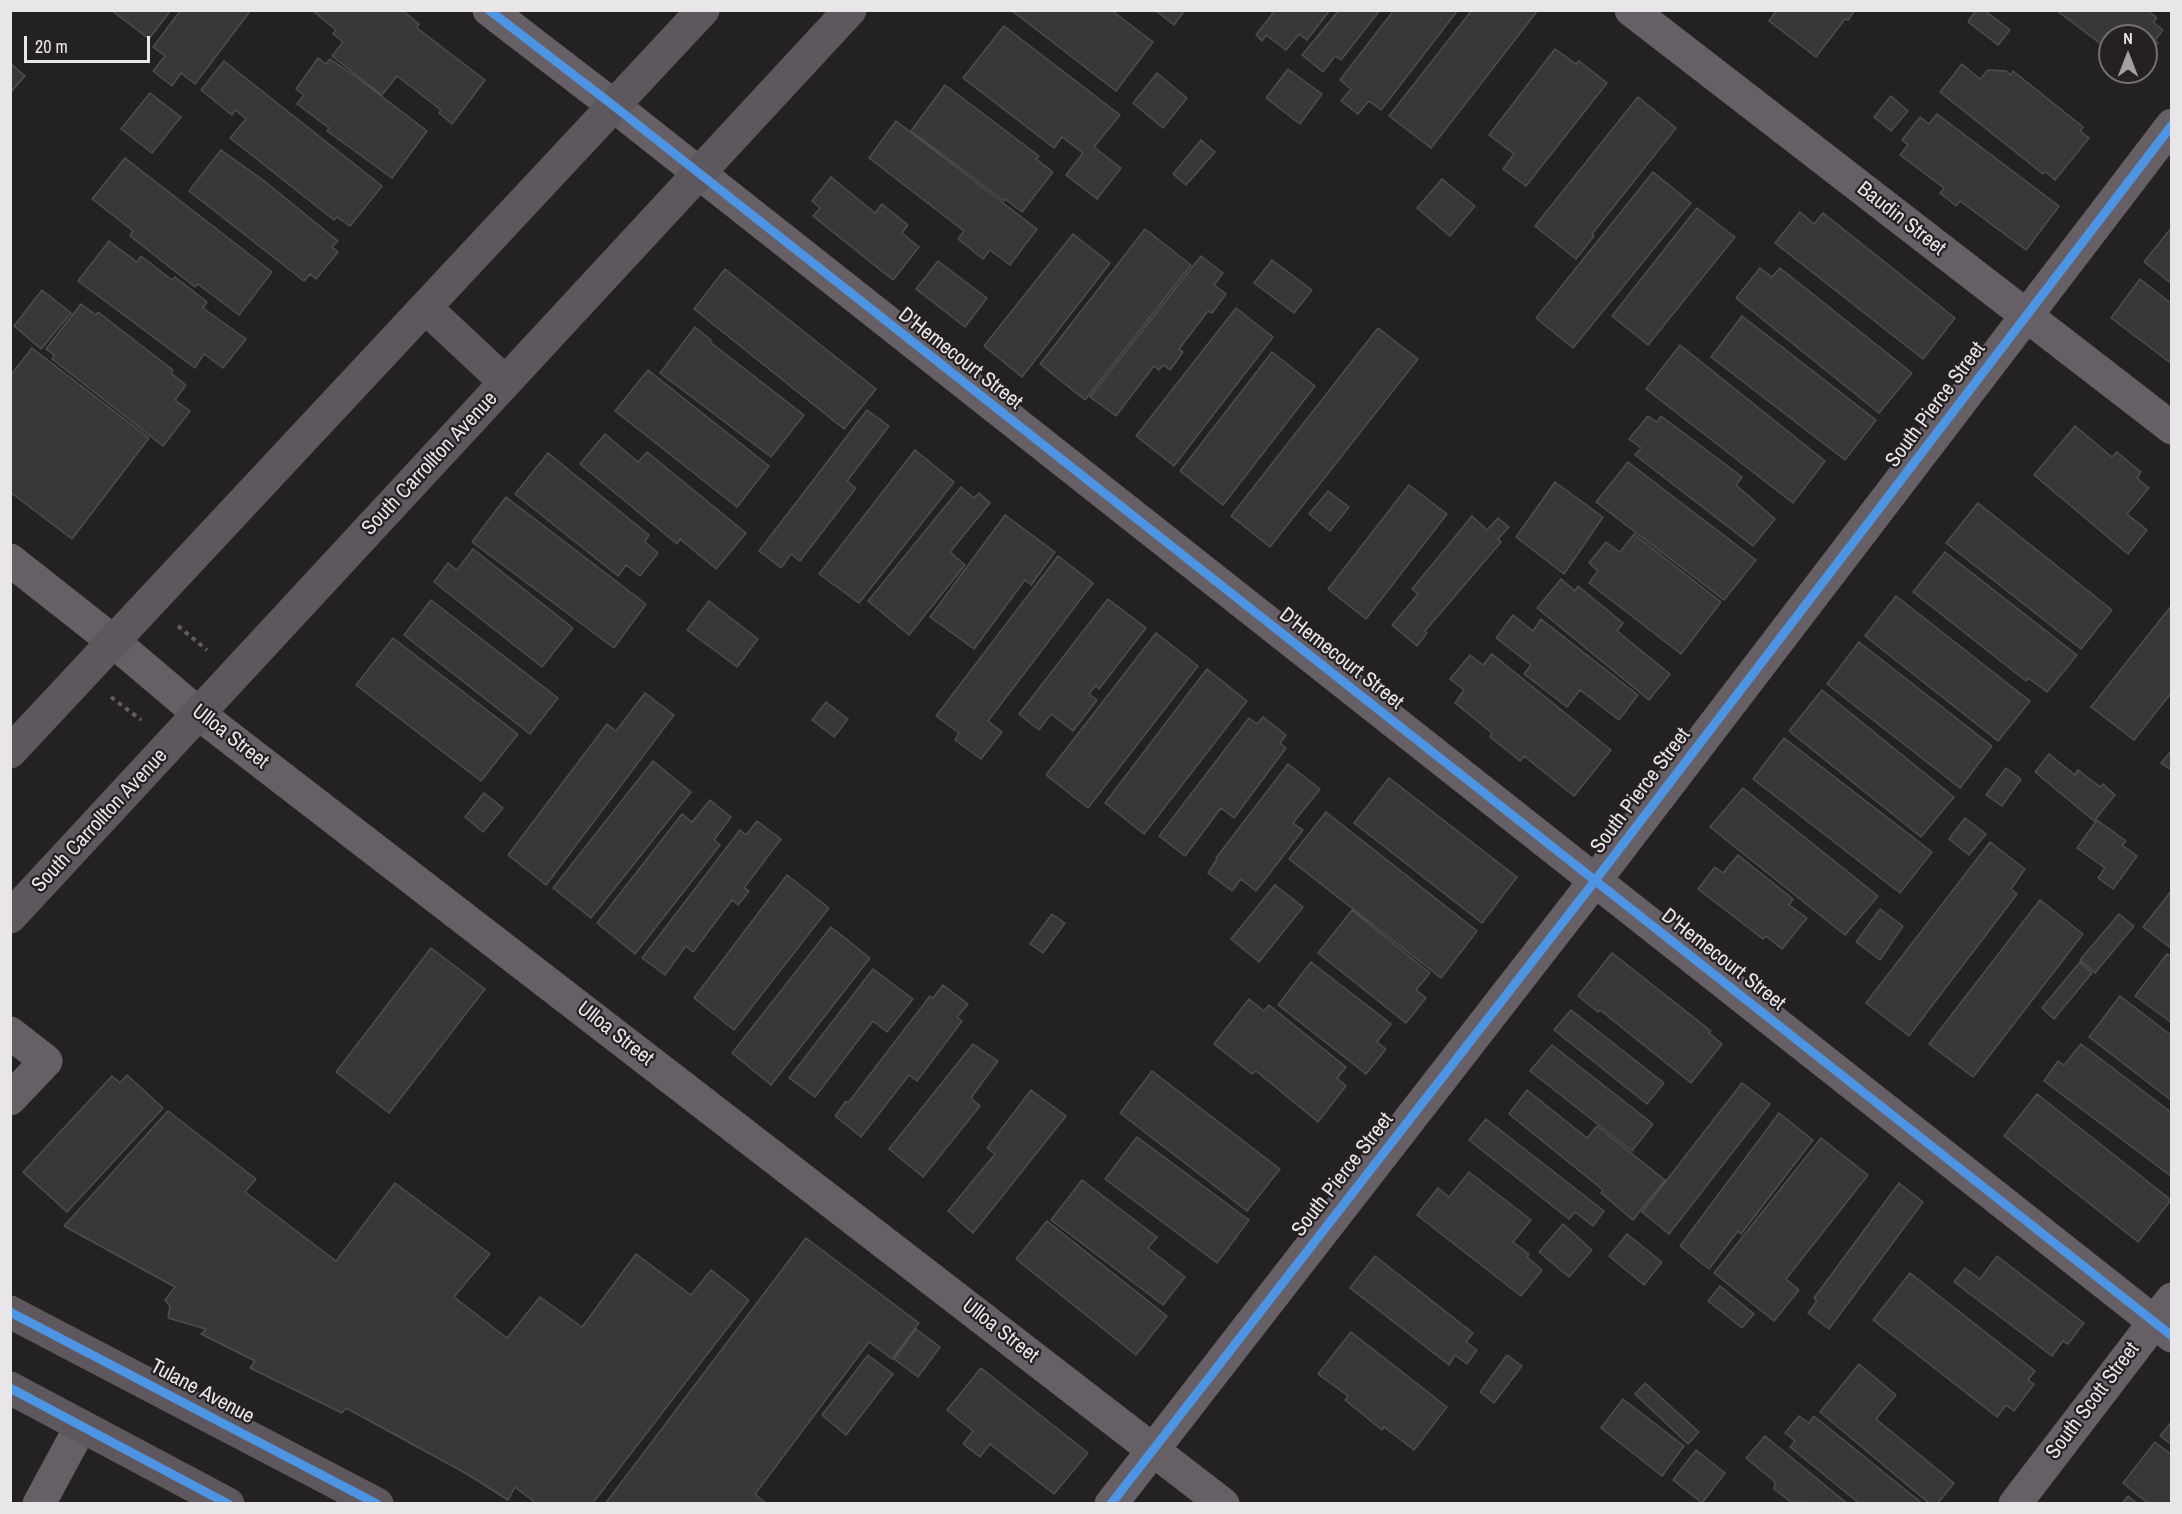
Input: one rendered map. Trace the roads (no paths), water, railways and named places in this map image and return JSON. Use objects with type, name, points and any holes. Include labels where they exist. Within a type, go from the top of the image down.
[{"type":"main road","points":[[10,752],[704,10]]},
{"type":"main road","name":"South Carrollton Avenue","points":[[10,917],[850,10]]},
{"type":"main road","points":[[426,308],[505,382]]},
{"type":"main road","name":"Tulane Avenue","points":[[10,1312],[377,1503]]},
{"type":"main road","points":[[10,1388],[228,1503]]},
{"type":"street","name":"D'Hemecourt Street","points":[[489,10],[614,106],[1594,882],[2166,1319]]},
{"type":"street","name":"Baudin Street","points":[[1631,10],[2172,428]]},
{"type":"street","name":"South Pierce Street","points":[[1111,1503],[1594,882],[2172,125]]},
{"type":"street","name":"Ulloa Street","points":[[10,560],[114,642],[199,714],[1223,1503]]},
{"type":"street","points":[[10,1033],[46,1061],[10,1099]]},
{"type":"street","name":"South Scott Street","points":[[2015,1503],[2166,1319]]},
{"type":"street","points":[[39,1503],[81,1426]]}]
